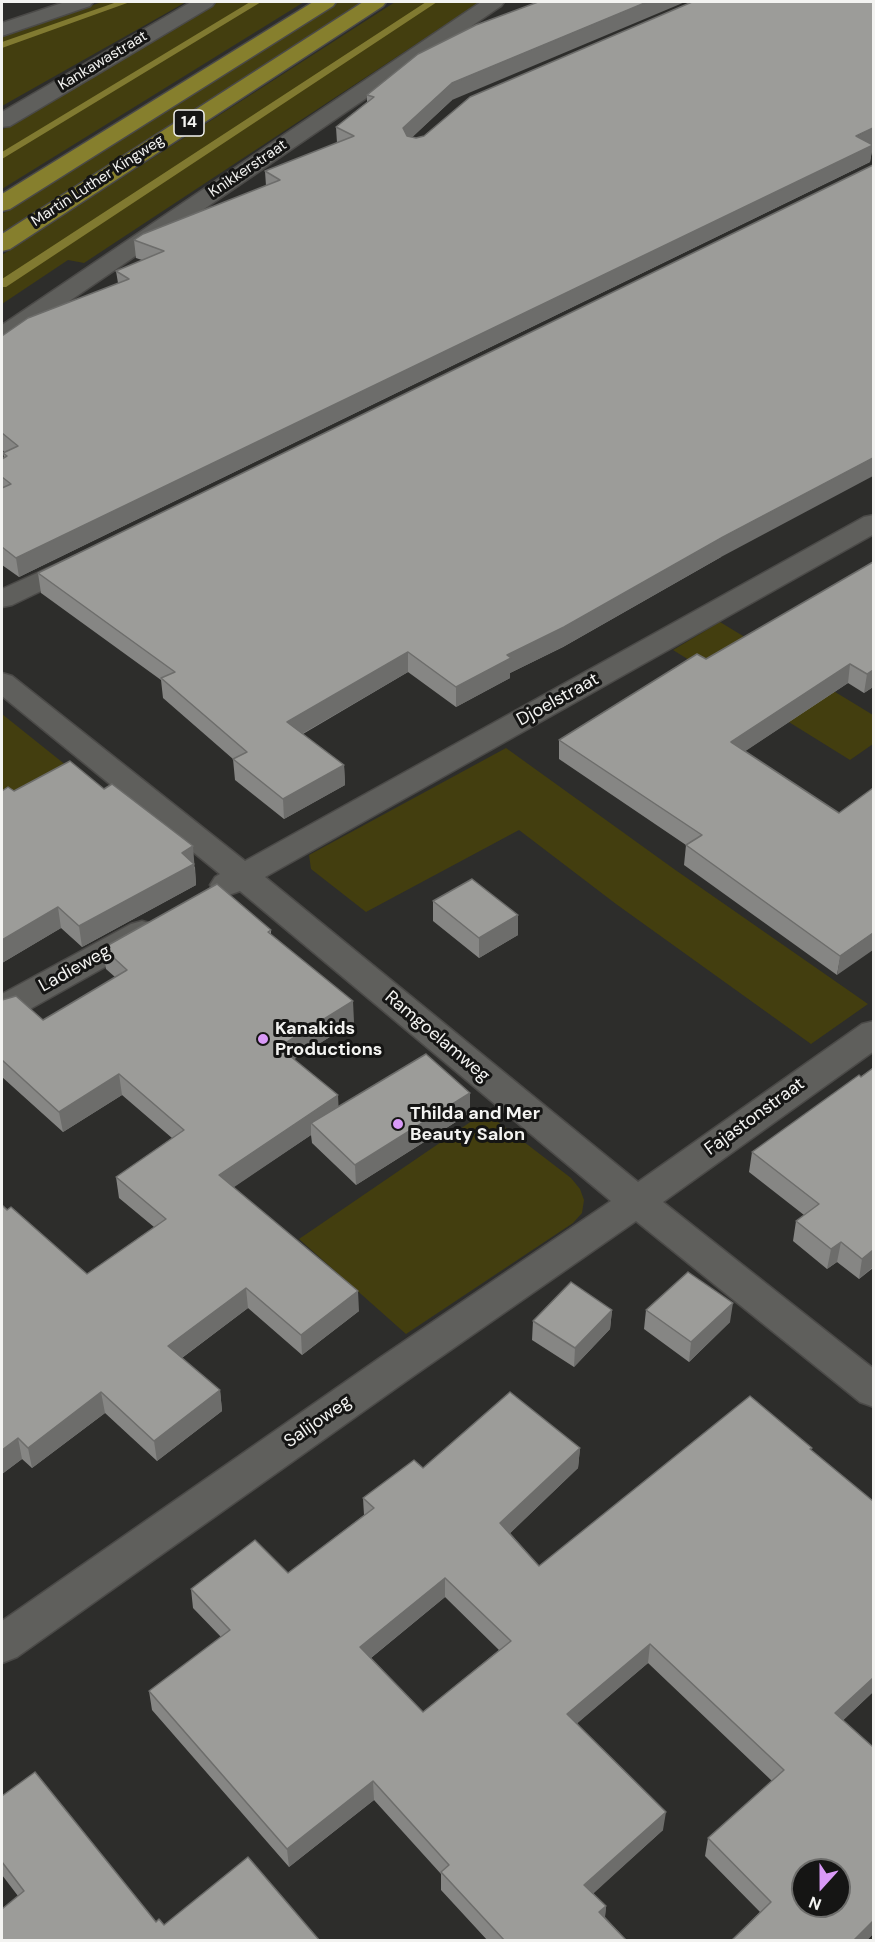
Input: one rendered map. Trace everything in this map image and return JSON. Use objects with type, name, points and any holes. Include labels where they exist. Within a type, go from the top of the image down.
[{"type":"main road","name":"Martin Luther Kingweg","points":[[2,204],[326,2]]},
{"type":"main road","name":"Martin Luther Kingweg","points":[[2,243],[376,2]]},
{"type":"street","points":[[2,30],[83,2]]},
{"type":"street","name":"Kankawastraat","points":[[2,121],[204,2]]},
{"type":"street","name":"Knikkerstraat","points":[[2,336],[494,2]]},
{"type":"street","name":"Djoelstraat","points":[[243,876],[873,524]]},
{"type":"street","points":[[2,599],[98,552]]},
{"type":"street","name":"Ramgoelamweg","points":[[2,682],[243,876],[637,1202],[873,1391]]},
{"type":"street","points":[[201,899],[243,876]]},
{"type":"street","name":"Ladieweg","points":[[2,1009],[169,916]]},
{"type":"street","name":"Fajastonstraat","points":[[637,1202],[873,1033]]},
{"type":"street","name":"Salijoweg","points":[[2,1644],[394,1368],[637,1202]]},
{"type":"shaded area","points":[[102,2],[186,2],[2,106],[2,36]]},
{"type":"shaded area","points":[[218,2],[304,2],[2,189],[2,130]]},
{"type":"shaded area","points":[[338,2],[365,2],[155,139],[2,235],[2,214]]},
{"type":"shaded area","points":[[395,2],[480,2],[84,263],[68,260],[2,304],[2,255]]},
{"type":"shaded area","points":[[720,622],[873,715],[873,744],[850,760],[673,650]]},
{"type":"shaded area","points":[[2,714],[67,766],[2,801]]},
{"type":"shaded area","points":[[506,748],[868,1004],[811,1044],[616,904],[519,830],[366,912],[311,869],[309,855]]},
{"type":"shaded area","points":[[485,1112],[571,1178],[580,1189],[584,1200],[582,1213],[573,1223],[406,1334],[299,1239]]},
{"type":"building","points":[[538,2],[647,2],[452,83],[403,128],[407,136],[416,138],[424,136],[470,97],[692,2],[873,2],[873,128],[856,136],[873,145],[16,558],[2,547],[2,488],[11,484],[2,477],[2,459],[7,456],[3,453],[18,446],[2,433],[2,336],[28,318],[129,279],[116,271],[164,251],[134,240],[143,234],[280,180],[265,171],[354,136],[336,127],[374,97],[367,95],[418,54],[476,25]]},
{"type":"building","points":[[873,165],[873,458],[723,537],[564,627],[507,655],[511,658],[456,687],[408,652],[287,722],[344,765],[283,799],[233,759],[247,752],[161,678],[175,672],[38,573]]},
{"type":"building","points":[[873,562],[873,670],[867,674],[850,664],[731,742],[839,813],[873,788],[873,933],[840,956],[686,845],[702,835],[559,740],[697,654],[706,659]]},
{"type":"building","points":[[70,761],[104,789],[112,784],[193,846],[182,853],[194,864],[79,926],[58,907],[2,940],[2,791],[8,787],[14,791]]},
{"type":"building","points":[[472,879],[518,915],[479,938],[433,901]]},
{"type":"building","points":[[217,884],[271,930],[268,932],[353,1001],[279,1047],[338,1095],[219,1175],[358,1291],[301,1335],[246,1288],[168,1346],[220,1390],[154,1441],[101,1392],[28,1448],[18,1438],[2,1450],[2,1205],[7,1210],[11,1207],[87,1274],[166,1219],[116,1177],[184,1130],[119,1074],[59,1112],[2,1060],[2,1000],[16,996],[43,1020],[127,970],[103,948]]},
{"type":"building","points":[[426,1054],[470,1093],[355,1165],[311,1123]]},
{"type":"building","points":[[873,1068],[873,1250],[862,1259],[841,1242],[831,1249],[796,1221],[819,1204],[752,1152],[859,1075],[861,1077]]},
{"type":"building","points":[[688,1272],[733,1303],[691,1342],[646,1310]]},
{"type":"building","points":[[571,1282],[612,1310],[575,1348],[533,1321]]},
{"type":"building","points":[[510,1392],[580,1448],[500,1523],[539,1566],[750,1396],[873,1501],[873,1678],[835,1713],[873,1747],[873,1921],[853,1941],[731,1941],[771,1902],[708,1838],[784,1770],[650,1644],[567,1714],[666,1812],[584,1885],[606,1906],[599,1912],[627,1941],[505,1941],[441,1872],[449,1865],[373,1781],[287,1849],[149,1691],[230,1630],[191,1589],[255,1540],[288,1573],[374,1508],[363,1498],[414,1460],[423,1468]],"holes":[[[445,1578],[511,1641],[423,1712],[360,1647]]]},
{"type":"building","points":[[35,1772],[156,1922],[159,1919],[164,1925],[248,1857],[320,1941],[2,1941],[2,1909],[24,1891],[2,1862],[2,1796]]},
{"type":"waterway","points":[[2,45],[125,2]]},
{"type":"waterway","points":[[2,156],[256,2]]},
{"type":"waterway","points":[[2,284],[432,2]]},
{"type":"place","name":"Kanakids Productions","points":[[263,1039]]},
{"type":"place","name":"Thilda and Mer Beauty Salon","points":[[398,1124]]}]
